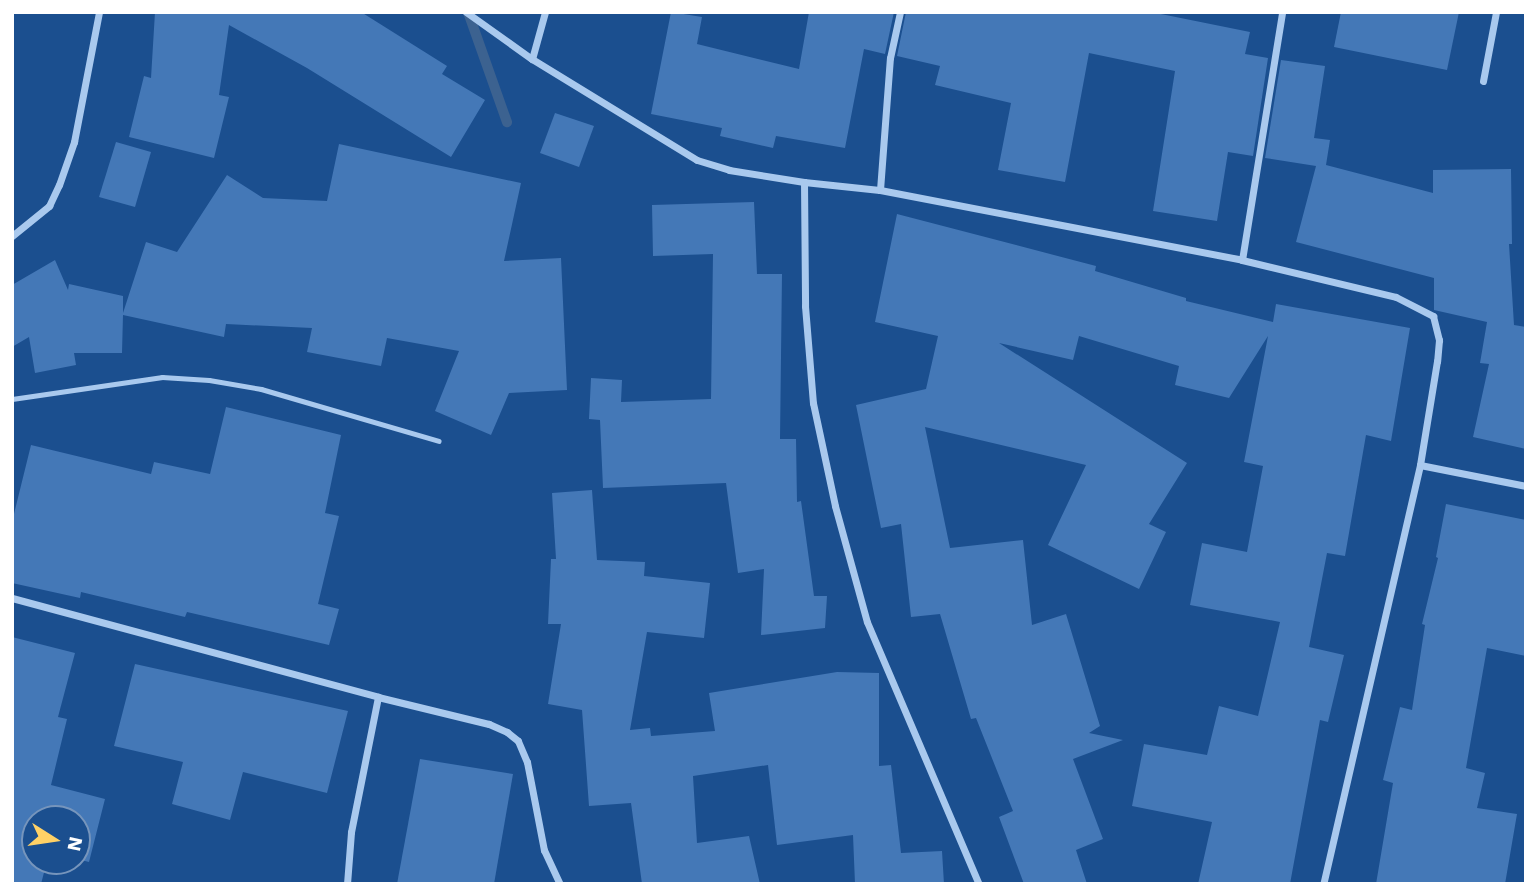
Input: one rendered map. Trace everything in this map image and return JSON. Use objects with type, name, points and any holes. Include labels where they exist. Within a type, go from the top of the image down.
[{"type":"street","points":[[12,236],[49,206],[59,185],[74,142],[99,12]]},
{"type":"street","points":[[466,12],[532,59],[697,160],[729,170],[804,183],[880,190],[1242,260],[1396,297],[1433,316],[1439,340],[1420,465],[1323,884]]},
{"type":"street","points":[[532,59],[545,12]]},
{"type":"street","points":[[880,190],[890,58],[900,12]]},
{"type":"street","points":[[1242,260],[1282,12]]},
{"type":"street","points":[[1483,81],[1496,12]]},
{"type":"street","points":[[804,183],[805,306],[813,404],[835,506],[867,622],[979,884]]},
{"type":"street","points":[[1420,465],[1526,486]]},
{"type":"street","points":[[12,597],[378,697],[489,724],[518,741],[527,762],[544,850],[560,884]]},
{"type":"street","points":[[348,884],[351,832],[378,697]]},
{"type":"lane","points":[[12,399],[162,377],[209,380],[261,389],[439,441]]},
{"type":"building","points":[[155,12],[361,12],[447,66],[442,74],[485,100],[451,157],[307,68],[229,25],[219,95],[229,97],[214,158],[129,137],[144,76],[151,78]]},
{"type":"building","points":[[671,12],[702,17],[697,44],[799,69],[809,12],[894,12],[885,54],[864,49],[845,148],[776,136],[773,148],[720,136],[722,128],[651,114]]},
{"type":"building","points":[[906,12],[1151,12],[1250,32],[1245,54],[1268,58],[1253,156],[1228,152],[1217,221],[1153,211],[1175,71],[1089,53],[1065,182],[998,170],[1011,103],[935,85],[940,66],[897,56]]},
{"type":"building","points":[[1341,12],[1459,12],[1447,70],[1334,47]]},
{"type":"building","points":[[1281,60],[1325,66],[1314,138],[1330,140],[1326,165],[1433,193],[1433,170],[1511,169],[1512,244],[1509,244],[1514,325],[1526,327],[1526,449],[1473,437],[1489,364],[1480,363],[1487,322],[1434,310],[1434,278],[1296,242],[1316,166],[1265,158]]},
{"type":"building","points":[[555,113],[594,126],[579,167],[540,153]]},
{"type":"building","points":[[116,142],[151,152],[135,207],[99,197]]},
{"type":"building","points":[[339,144],[521,183],[504,261],[561,258],[567,390],[509,393],[491,435],[435,411],[459,351],[387,338],[381,366],[307,352],[312,328],[226,324],[224,337],[123,315],[122,353],[74,353],[76,365],[35,373],[29,337],[12,347],[12,285],[55,260],[68,290],[69,284],[123,296],[123,313],[146,242],[177,252],[227,175],[263,198],[327,201]]},
{"type":"building","points":[[754,202],[757,274],[782,274],[780,439],[796,439],[797,502],[801,501],[814,596],[827,596],[825,628],[761,635],[764,569],[738,573],[726,483],[603,488],[600,420],[589,419],[591,378],[622,380],[621,402],[711,399],[713,254],[653,256],[652,205]]},
{"type":"building","points":[[897,214],[1096,266],[1095,271],[1186,298],[1186,301],[1273,322],[1276,304],[1410,328],[1391,441],[1366,435],[1345,556],[1327,553],[1309,647],[1344,655],[1328,722],[1320,720],[1290,884],[1198,884],[1212,822],[1132,806],[1144,744],[1207,755],[1219,706],[1258,716],[1280,622],[1190,605],[1202,543],[1247,552],[1263,466],[1244,462],[1268,336],[1229,398],[1175,385],[1179,366],[1079,336],[1073,360],[999,343],[1187,463],[1149,524],[1166,532],[1139,589],[1048,545],[1086,465],[925,427],[950,548],[1023,540],[1032,625],[1066,614],[1100,726],[1089,733],[1123,740],[1073,759],[1103,839],[1076,850],[1087,884],[1024,884],[999,817],[1013,811],[976,718],[971,719],[940,614],[911,617],[901,524],[881,528],[856,405],[926,389],[938,336],[875,322]]},
{"type":"building","points":[[226,407],[341,435],[325,513],[339,516],[318,604],[339,609],[329,645],[187,612],[185,617],[81,592],[80,598],[12,583],[12,522],[31,445],[151,474],[154,462],[210,474]]},
{"type":"building","points":[[592,490],[597,560],[645,562],[644,576],[710,583],[704,638],[647,632],[630,730],[650,728],[651,736],[715,731],[709,693],[837,672],[879,673],[879,766],[891,765],[901,853],[942,851],[944,884],[855,884],[853,835],[777,845],[768,765],[693,776],[697,843],[749,836],[760,884],[642,884],[631,803],[589,806],[582,710],[548,704],[561,624],[548,624],[551,559],[556,559],[552,493]]},
{"type":"building","points":[[1446,504],[1526,520],[1526,656],[1487,648],[1466,768],[1485,773],[1477,808],[1517,814],[1505,884],[1376,884],[1393,783],[1383,780],[1400,707],[1412,710],[1425,625],[1422,624],[1438,558],[1436,557]]},
{"type":"building","points":[[12,637],[75,653],[58,717],[67,719],[51,785],[105,799],[91,854],[91,805],[21,805],[21,875],[43,875],[41,884],[12,884]]},
{"type":"building","points":[[135,664],[348,711],[327,793],[243,772],[230,820],[172,804],[183,762],[114,746]]},
{"type":"building","points":[[420,759],[513,774],[494,884],[397,884]]},
{"type":"waterway","points":[[468,12],[507,122]]}]
